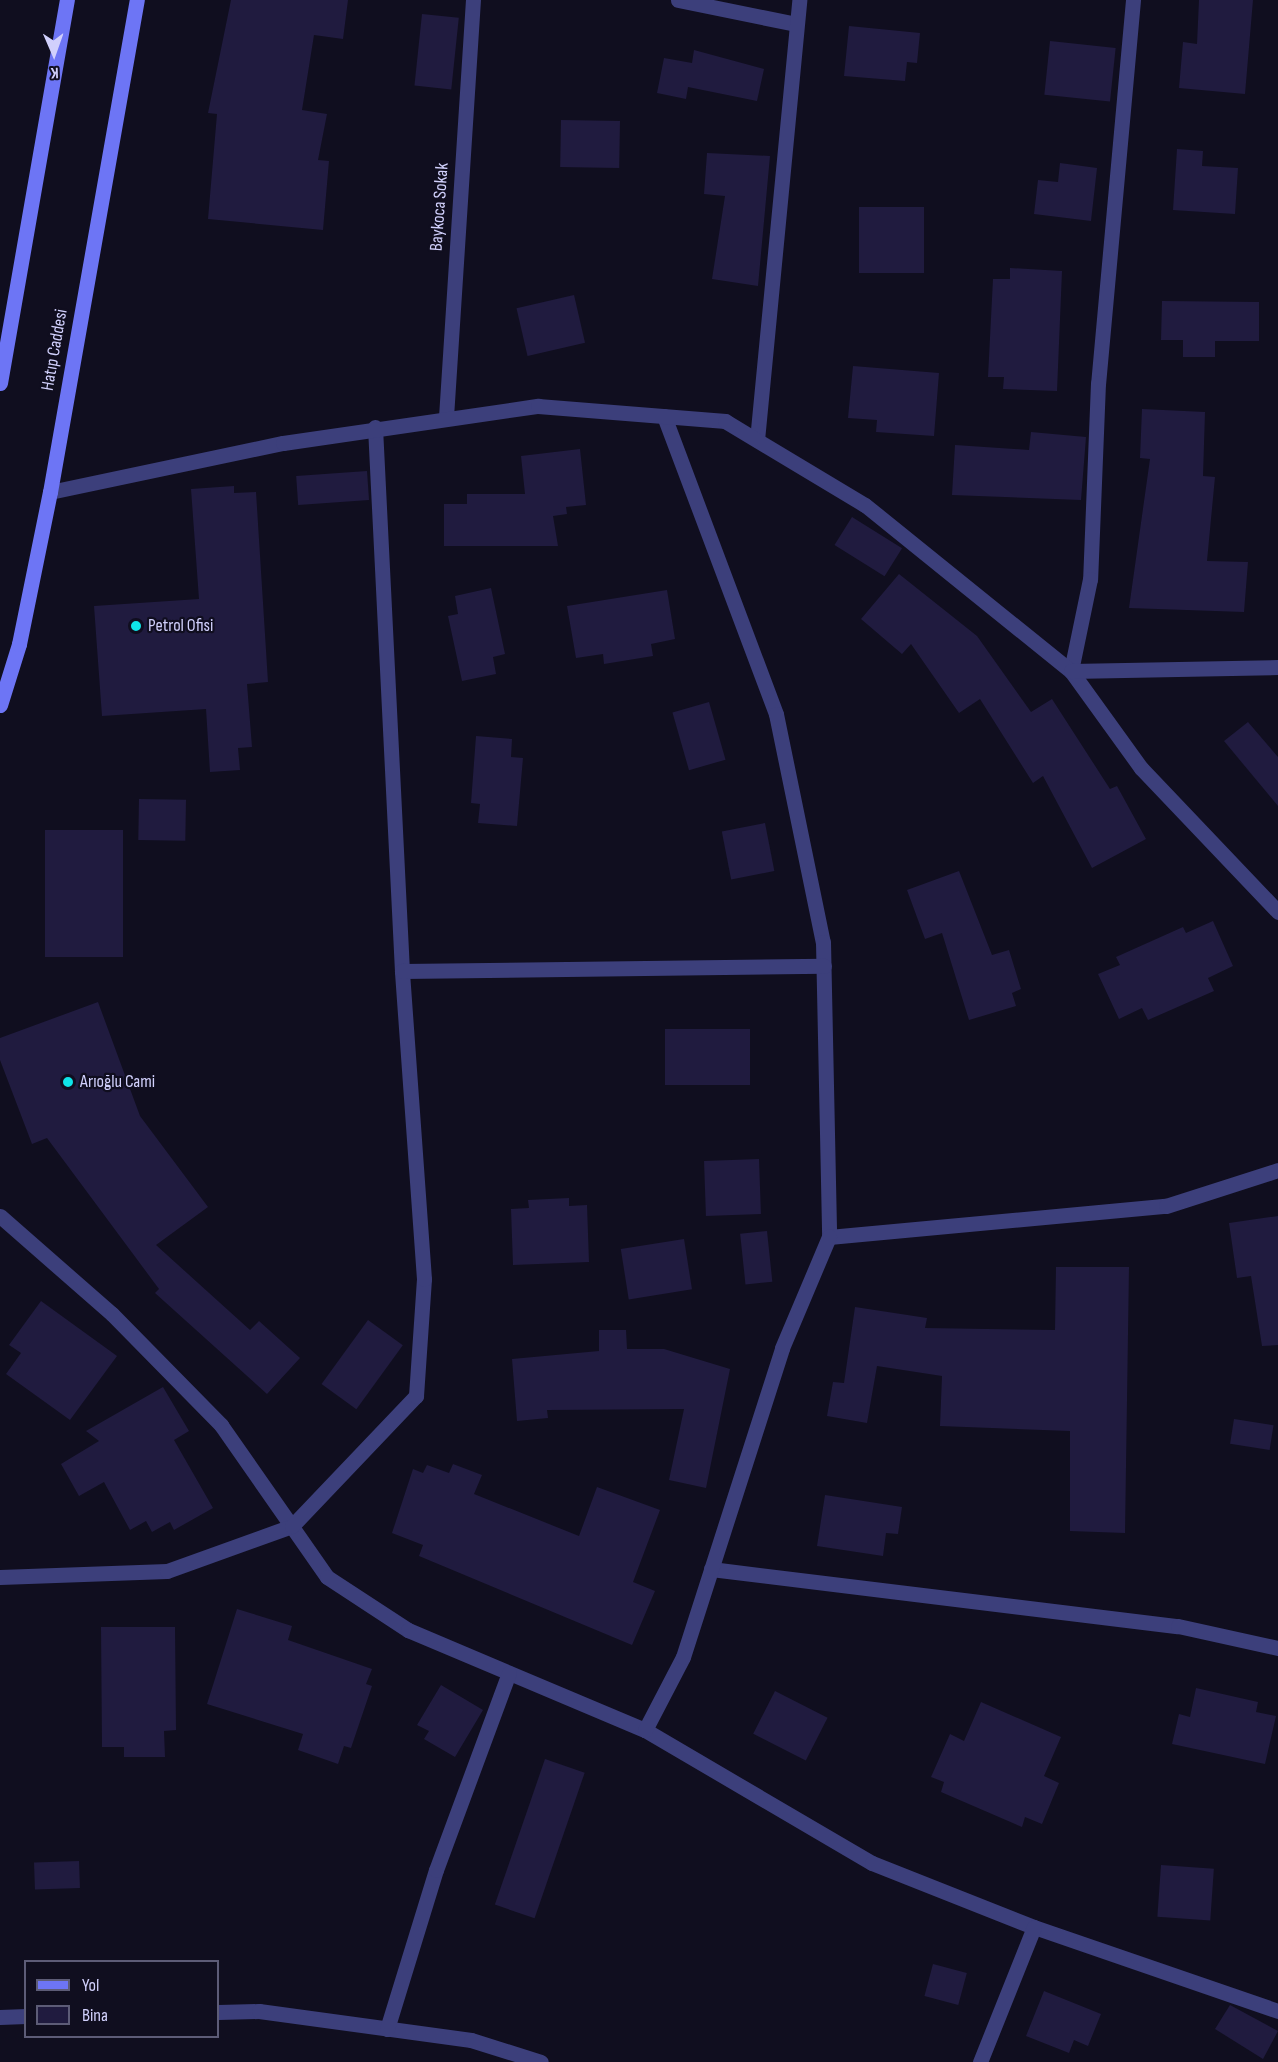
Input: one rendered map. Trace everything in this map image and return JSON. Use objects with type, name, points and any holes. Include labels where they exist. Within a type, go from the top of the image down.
[{"type":"main road","points":[[0,383],[67,0]]},
{"type":"main road","name":"Hatıp Caddesi","points":[[0,705],[19,644],[50,492],[137,0]]},
{"type":"street","name":"Baykoca Sokak","points":[[446,417],[473,0]]},
{"type":"street","points":[[678,0],[796,24]]},
{"type":"street","points":[[757,440],[799,0]]},
{"type":"street","points":[[1071,671],[1090,579],[1098,383],[1133,0]]},
{"type":"street","points":[[50,492],[375,428],[538,406],[725,421],[865,505],[1071,671],[1141,768],[1278,912]]},
{"type":"street","points":[[645,1730],[683,1657],[782,1348],[829,1237],[824,966],[776,714],[664,416]]},
{"type":"street","points":[[0,1577],[167,1571],[292,1526],[416,1395],[424,1279],[402,971],[375,428]]},
{"type":"street","points":[[1071,671],[1278,667]]},
{"type":"street","points":[[402,971],[824,966]]},
{"type":"street","points":[[829,1237],[1166,1206],[1278,1170]]},
{"type":"street","points":[[0,1216],[112,1314],[221,1425],[327,1577],[408,1630],[645,1730],[872,1863],[1034,1927],[1278,2011]]},
{"type":"street","points":[[711,1569],[1178,1626],[1278,1648]]},
{"type":"street","points":[[387,2029],[436,1869],[508,1673]]},
{"type":"street","points":[[980,2062],[1034,1927]]},
{"type":"street","points":[[219,2012],[259,2011],[471,2040],[541,2062]]},
{"type":"street","points":[[0,2017],[24,2016]]},
{"type":"building","points":[[231,0],[348,0],[343,39],[314,35],[302,110],[327,114],[318,160],[329,161],[323,230],[208,219],[217,114],[208,113]]},
{"type":"building","points":[[1199,0],[1253,0],[1245,94],[1179,88],[1183,42],[1197,44]]},
{"type":"building","points":[[422,14],[459,18],[451,89],[414,86]]},
{"type":"building","points":[[849,26],[920,33],[917,63],[907,62],[905,81],[844,76]]},
{"type":"building","points":[[1050,41],[1116,48],[1110,102],[1044,95]]},
{"type":"building","points":[[694,50],[764,69],[757,101],[688,87],[686,99],[657,93],[664,58],[692,63]]},
{"type":"building","points":[[561,120],[620,121],[619,168],[560,167]]},
{"type":"building","points":[[1177,149],[1203,151],[1202,166],[1238,168],[1235,214],[1173,210]]},
{"type":"building","points":[[707,153],[770,156],[758,286],[712,279],[725,196],[704,194]]},
{"type":"building","points":[[1060,163],[1097,168],[1091,221],[1034,214],[1038,180],[1058,182]]},
{"type":"building","points":[[859,207],[924,207],[924,273],[859,273]]},
{"type":"building","points":[[1010,268],[1062,271],[1057,391],[1003,389],[1004,377],[988,377],[993,279],[1010,279]]},
{"type":"building","points":[[574,295],[585,343],[528,356],[517,308]]},
{"type":"building","points":[[1162,301],[1259,302],[1259,341],[1215,341],[1215,357],[1183,357],[1183,340],[1161,340]]},
{"type":"building","points":[[853,366],[939,373],[934,436],[876,432],[877,420],[848,418]]},
{"type":"building","points":[[1142,409],[1205,412],[1203,476],[1215,477],[1207,561],[1248,562],[1244,612],[1129,608],[1150,459],[1140,458]]},
{"type":"building","points":[[1031,432],[1086,437],[1081,500],[952,495],[955,445],[1029,450]]},
{"type":"building","points":[[580,449],[586,505],[566,507],[567,514],[553,516],[558,546],[444,546],[444,504],[467,504],[467,494],[525,494],[521,456]]},
{"type":"building","points":[[367,471],[369,500],[298,505],[296,476]]},
{"type":"building","points":[[234,486],[234,493],[256,492],[268,682],[247,684],[252,747],[238,748],[240,770],[210,772],[206,709],[102,716],[94,606],[199,599],[191,489]]},
{"type":"building","points":[[852,517],[902,548],[885,576],[835,545]]},
{"type":"building","points":[[899,574],[977,636],[1031,712],[1052,699],[1110,789],[1117,786],[1146,839],[1092,868],[1043,776],[1033,783],[980,699],[959,713],[911,644],[902,654],[861,619]]},
{"type":"building","points":[[491,588],[505,654],[493,657],[496,674],[462,681],[448,616],[458,614],[455,596]]},
{"type":"building","points":[[667,590],[675,639],[651,644],[653,656],[604,664],[603,654],[576,658],[567,606]]},
{"type":"building","points":[[709,702],[726,760],[689,770],[672,712]]},
{"type":"building","points":[[1248,722],[1278,757],[1278,806],[1224,741]]},
{"type":"building","points":[[476,736],[512,739],[511,757],[523,758],[517,826],[478,823],[480,804],[471,803]]},
{"type":"building","points":[[139,799],[186,800],[185,841],[138,840]]},
{"type":"building","points":[[765,823],[774,871],[731,879],[722,831]]},
{"type":"building","points":[[45,830],[123,830],[123,957],[45,957]]},
{"type":"building","points":[[959,871],[992,955],[1009,950],[1021,989],[1012,993],[1016,1006],[969,1020],[942,933],[925,939],[907,890]]},
{"type":"building","points":[[1213,921],[1233,966],[1208,978],[1214,991],[1148,1020],[1142,1008],[1119,1019],[1098,974],[1120,965],[1116,957],[1183,927],[1186,933]]},
{"type":"building","points":[[98,1002],[140,1116],[208,1207],[156,1245],[250,1330],[259,1321],[300,1358],[267,1394],[155,1293],[159,1289],[47,1138],[32,1144],[0,1060],[0,1038]]},
{"type":"building","points":[[665,1029],[750,1029],[750,1085],[665,1085]]},
{"type":"building","points":[[759,1159],[761,1214],[706,1216],[704,1161]]},
{"type":"building","points":[[569,1198],[569,1206],[587,1205],[589,1262],[513,1265],[511,1209],[529,1208],[528,1200]]},
{"type":"building","points":[[1278,1216],[1278,1345],[1262,1346],[1251,1276],[1237,1278],[1229,1223]]},
{"type":"building","points":[[767,1231],[772,1282],[745,1285],[740,1234]]},
{"type":"building","points":[[684,1239],[692,1289],[629,1299],[621,1249]]},
{"type":"building","points":[[1056,1267],[1129,1267],[1125,1533],[1070,1531],[1070,1431],[940,1426],[942,1376],[877,1366],[867,1423],[827,1416],[833,1382],[844,1383],[855,1307],[927,1318],[925,1328],[1055,1330]]},
{"type":"building","points":[[41,1301],[117,1356],[70,1420],[6,1374],[21,1353],[9,1345]]},
{"type":"building","points":[[368,1320],[403,1345],[356,1409],[322,1384]]},
{"type":"building","points":[[599,1330],[626,1330],[627,1349],[664,1349],[730,1369],[706,1488],[669,1480],[684,1409],[547,1410],[548,1418],[517,1421],[512,1359],[599,1351]]},
{"type":"building","points":[[163,1387],[189,1431],[174,1440],[213,1508],[174,1530],[170,1522],[152,1532],[146,1521],[130,1530],[104,1482],[79,1496],[61,1464],[99,1441],[86,1431]]},
{"type":"building","points":[[1234,1419],[1274,1425],[1270,1450],[1230,1444]]},
{"type":"building","points":[[453,1464],[482,1475],[474,1494],[579,1536],[597,1487],[660,1510],[633,1582],[655,1591],[632,1645],[419,1556],[423,1545],[392,1533],[413,1469],[423,1473],[427,1465],[449,1473]]},
{"type":"building","points":[[825,1495],[902,1507],[898,1534],[886,1533],[883,1556],[817,1546]]},
{"type":"building","points":[[237,1609],[292,1626],[288,1640],[372,1669],[366,1684],[372,1686],[351,1748],[344,1746],[338,1764],[298,1750],[303,1734],[207,1704]]},
{"type":"building","points":[[101,1627],[175,1627],[176,1730],[164,1731],[165,1757],[124,1757],[124,1747],[102,1747]]},
{"type":"building","points":[[441,1685],[483,1710],[455,1757],[424,1739],[429,1731],[417,1725]]},
{"type":"building","points":[[1196,1688],[1258,1702],[1256,1712],[1276,1716],[1265,1764],[1172,1744],[1179,1714],[1190,1717]]},
{"type":"building","points":[[775,1691],[828,1718],[806,1761],[753,1734]]},
{"type":"building","points":[[981,1702],[1061,1737],[1044,1776],[1059,1783],[1042,1824],[1025,1817],[1022,1827],[941,1792],[944,1782],[931,1777],[950,1734],[964,1741]]},
{"type":"building","points":[[545,1759],[585,1773],[535,1918],[495,1905]]},
{"type":"building","points":[[79,1861],[80,1888],[35,1890],[34,1863]]},
{"type":"building","points":[[1161,1865],[1214,1869],[1210,1921],[1157,1917]]},
{"type":"building","points":[[933,1964],[967,1973],[958,2005],[924,1996]]},
{"type":"building","points":[[1044,1991],[1101,2014],[1088,2046],[1074,2040],[1069,2053],[1026,2036]]},
{"type":"building","points":[[1230,2005],[1278,2031],[1263,2059],[1215,2029]]},
{"type":"place","name":"Petrol Ofisi","points":[[136,626]]},
{"type":"place","name":"Arıoğlu Cami","points":[[68,1082]]}]
